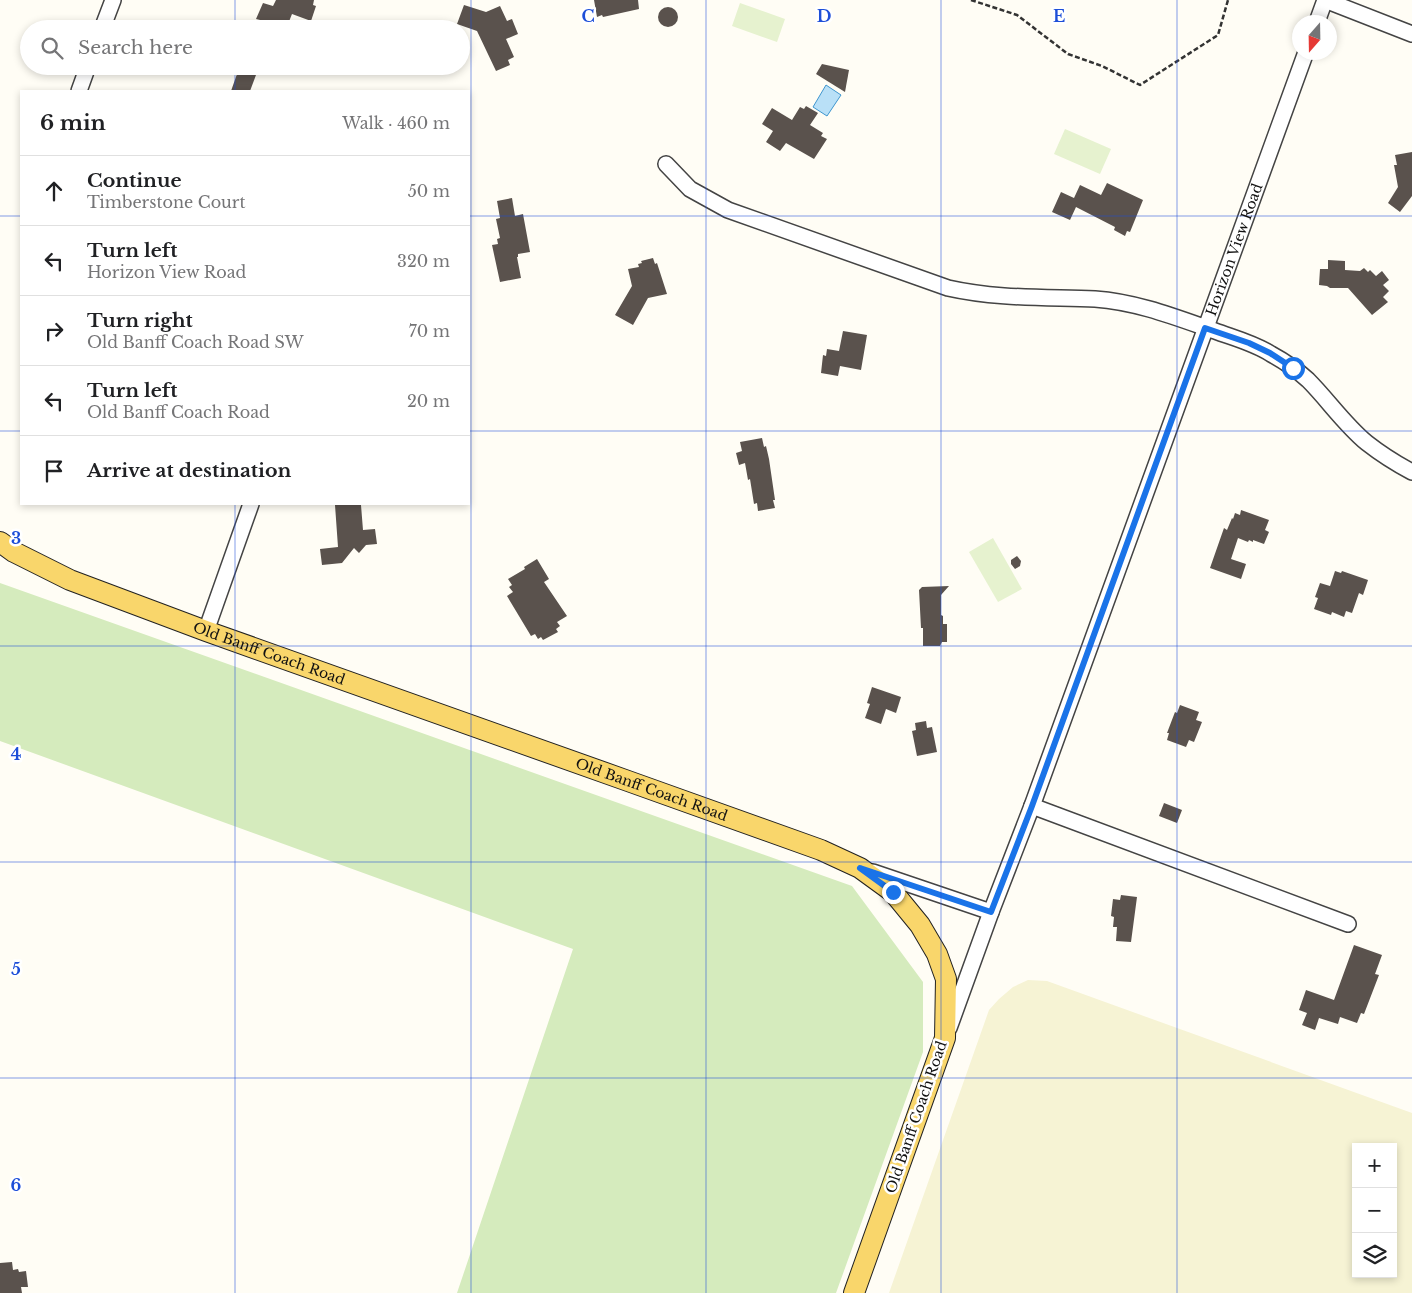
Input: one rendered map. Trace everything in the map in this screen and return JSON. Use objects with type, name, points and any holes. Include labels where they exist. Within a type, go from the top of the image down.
[{"type":"main road","name":"Old Banff Coach Road","points":[[0,542],[14,552],[70,580],[206,631],[821,850],[860,868],[893,892],[920,925],[937,954],[946,979],[945,1038],[854,1293]]},
{"type":"street","points":[[105,20],[113,0]]},
{"type":"street","points":[[1320,15],[1325,0],[1412,34]]},
{"type":"street","name":"Horizon View Road","points":[[945,1038],[1032,806],[1303,60]]},
{"type":"street","points":[[79,90],[85,75]]},
{"type":"street","points":[[666,164],[690,189],[728,210],[948,288],[990,296],[1096,299],[1132,304],[1159,311],[1256,346],[1293,368],[1307,380],[1368,444],[1412,472]]},
{"type":"street","points":[[206,631],[251,505]]},
{"type":"street","points":[[1032,806],[1348,924]]},
{"type":"street","points":[[860,868],[991,912]]},
{"type":"path","points":[[970,0],[1017,15],[1068,54],[1102,66],[1140,85],[1218,35],[1228,0]]},
{"type":"shaded area","points":[[1028,980],[1047,981],[1412,1113],[1412,1293],[889,1293],[989,1010],[1013,987]]},
{"type":"green space","points":[[740,3],[785,19],[777,42],[732,26]]},
{"type":"green space","points":[[1065,129],[1111,149],[1100,174],[1054,154]]},
{"type":"green space","points":[[993,538],[1022,589],[998,602],[969,552]]},
{"type":"green space","points":[[0,583],[852,886],[923,982],[923,1052],[836,1293],[457,1293],[573,949],[0,741]]},
{"type":"water","points":[[826,85],[841,95],[827,116],[813,107]]},
{"type":"building","points":[[276,0],[314,0],[313,5],[316,6],[311,20],[292,14],[290,20],[256,19],[263,3],[273,6]]},
{"type":"building","points":[[594,0],[638,0],[639,9],[597,17]]},
{"type":"building","points":[[464,5],[486,12],[500,6],[507,21],[512,19],[518,34],[506,39],[514,57],[508,60],[510,65],[496,71],[477,31],[470,29],[470,20],[458,20]]},
{"type":"building","points":[[668,7],[675,10],[678,17],[675,24],[668,27],[661,24],[658,17],[661,10]]},
{"type":"building","points":[[822,64],[849,70],[845,92],[816,74]]},
{"type":"building","points":[[237,75],[256,75],[250,90],[231,90]]},
{"type":"building","points":[[806,106],[818,113],[810,125],[823,133],[821,136],[827,139],[814,159],[786,143],[780,151],[766,142],[773,131],[762,124],[772,108],[792,120],[800,107],[804,109]]},
{"type":"building","points":[[1412,152],[1412,196],[1400,212],[1388,203],[1398,187],[1394,165],[1397,165],[1395,155]]},
{"type":"building","points":[[1107,183],[1143,200],[1130,232],[1127,231],[1125,236],[1114,230],[1115,227],[1076,207],[1070,220],[1052,212],[1061,192],[1074,198],[1080,185],[1101,195]]},
{"type":"building","points":[[512,198],[515,216],[523,214],[530,252],[518,254],[521,278],[500,282],[492,245],[498,244],[497,239],[500,238],[496,219],[500,218],[497,201]]},
{"type":"building","points":[[653,258],[655,264],[657,263],[667,294],[648,298],[633,325],[615,315],[632,286],[628,269],[639,267],[638,264],[642,263],[641,261]]},
{"type":"building","points":[[1328,260],[1345,261],[1345,270],[1360,271],[1364,268],[1368,272],[1370,270],[1376,276],[1382,271],[1389,280],[1383,285],[1389,291],[1383,297],[1388,302],[1372,315],[1348,288],[1330,288],[1319,285],[1320,269],[1328,269]]},
{"type":"building","points":[[843,331],[867,335],[861,370],[840,366],[838,376],[821,373],[823,355],[826,356],[827,349],[839,351]]},
{"type":"building","points":[[762,438],[769,459],[775,508],[758,511],[757,503],[754,504],[745,463],[739,465],[736,453],[742,451],[740,442]]},
{"type":"building","points":[[335,505],[361,505],[363,530],[375,529],[377,544],[366,545],[359,553],[354,548],[342,563],[322,565],[320,549],[338,547]]},
{"type":"building","points":[[1241,510],[1269,520],[1265,530],[1269,532],[1264,544],[1253,540],[1253,542],[1249,540],[1248,542],[1238,538],[1231,559],[1246,564],[1241,579],[1210,568],[1224,528],[1227,530],[1235,513],[1240,515]]},
{"type":"building","points":[[1017,556],[1021,561],[1020,566],[1015,569],[1011,564],[1011,560]]},
{"type":"building","points":[[537,559],[549,579],[544,582],[567,616],[557,622],[560,626],[556,629],[558,632],[543,640],[541,637],[538,639],[535,634],[531,636],[507,596],[513,592],[509,587],[512,585],[508,579]]},
{"type":"building","points":[[1335,571],[1341,573],[1342,571],[1368,580],[1363,595],[1359,593],[1352,613],[1346,611],[1344,617],[1332,612],[1331,615],[1314,609],[1318,598],[1315,597],[1320,583],[1330,586]]},
{"type":"building","points":[[949,586],[941,595],[941,615],[943,616],[943,624],[947,624],[947,642],[942,642],[940,646],[923,646],[919,590],[922,587]]},
{"type":"building","points":[[872,687],[901,697],[896,713],[886,709],[881,724],[865,718],[870,704],[867,703]]},
{"type":"building","points":[[1180,705],[1199,712],[1196,720],[1202,722],[1194,742],[1189,740],[1186,747],[1167,740],[1169,733],[1167,733],[1175,712],[1177,713]]},
{"type":"building","points":[[926,721],[927,728],[932,727],[937,752],[917,756],[912,731],[916,730],[915,723]]},
{"type":"building","points":[[1164,803],[1182,810],[1177,823],[1159,816]]},
{"type":"building","points":[[1121,895],[1137,897],[1131,942],[1116,941],[1117,927],[1113,927],[1114,917],[1111,916],[1113,899],[1120,900]]},
{"type":"building","points":[[1354,945],[1382,955],[1375,974],[1379,975],[1364,1014],[1361,1013],[1357,1023],[1340,1017],[1338,1024],[1319,1018],[1315,1030],[1302,1025],[1307,1013],[1299,1010],[1306,990],[1334,1000]]},
{"type":"building","points":[[12,1262],[13,1270],[18,1269],[19,1272],[26,1271],[28,1287],[21,1287],[22,1293],[0,1293],[0,1263]]},
{"type":"route","points":[[893,892],[860,868],[991,912],[1032,806],[1205,328],[1249,343],[1270,353],[1293,368]]}]
